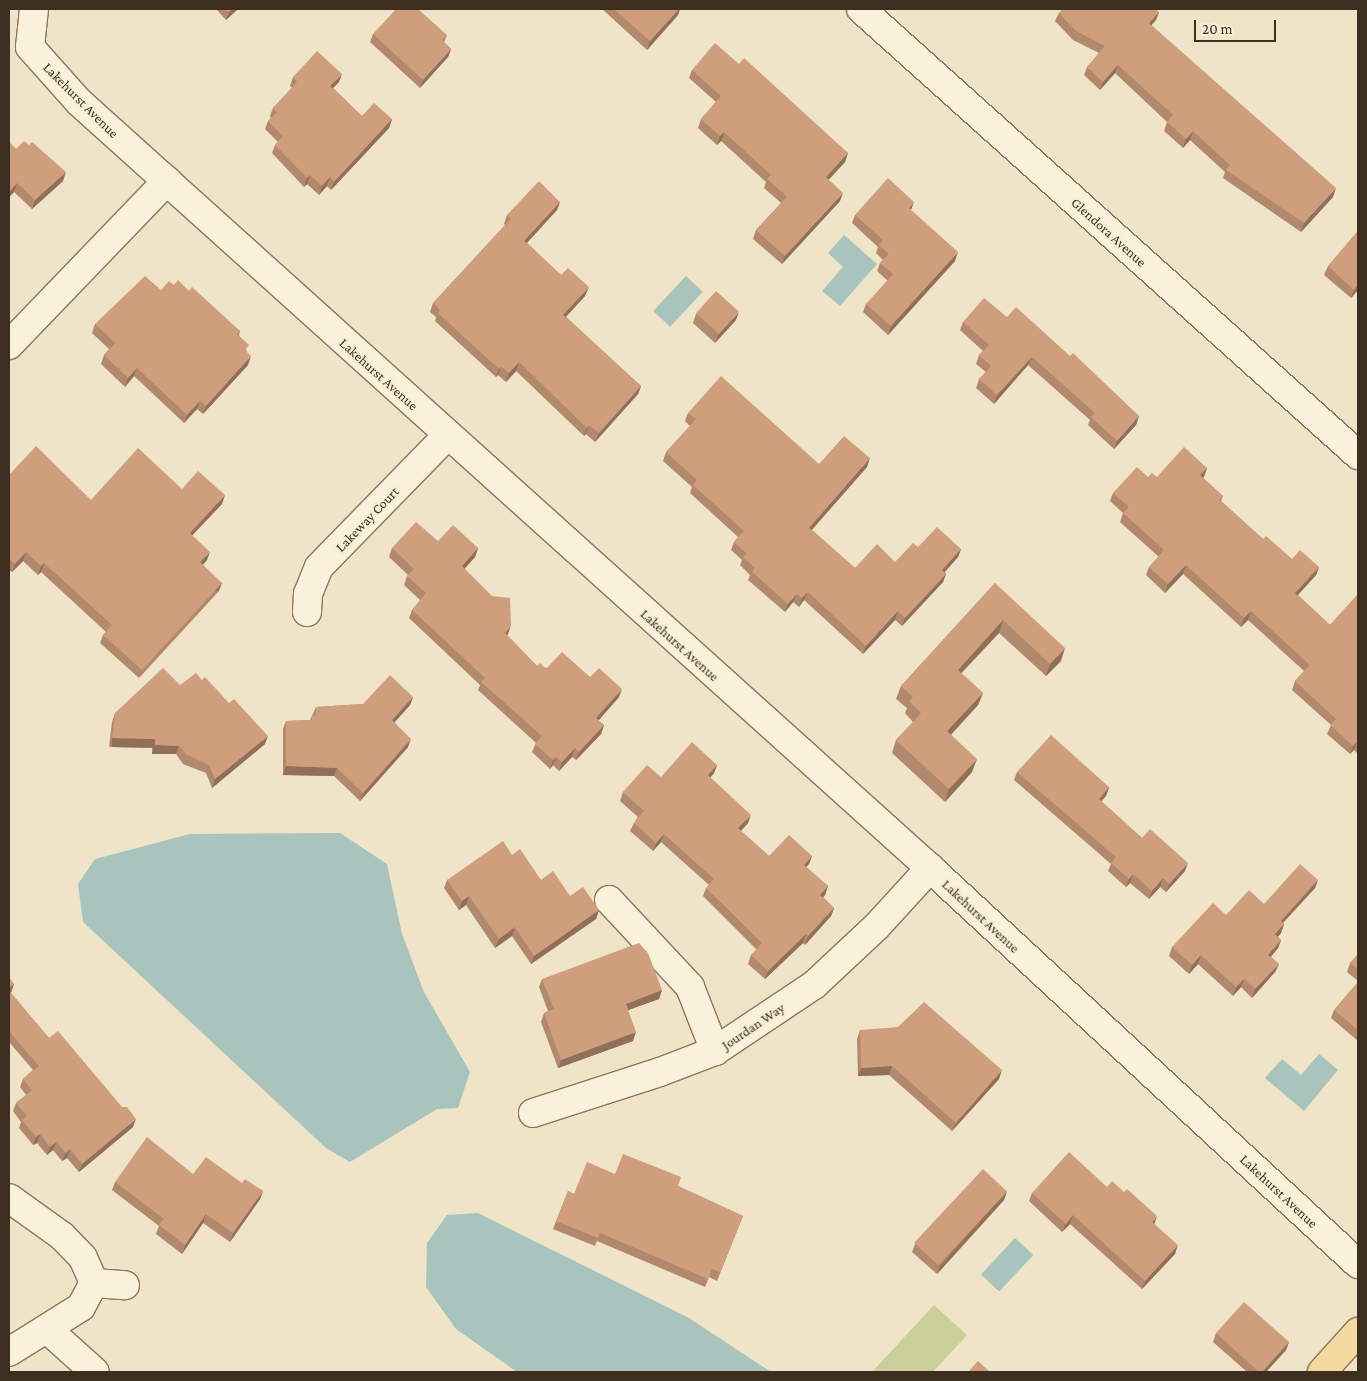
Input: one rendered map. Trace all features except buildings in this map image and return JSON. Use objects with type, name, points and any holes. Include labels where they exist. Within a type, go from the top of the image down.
[{"type":"main road","points":[[1322,1372],[1358,1332]]},
{"type":"street","name":"Glendora Avenue","points":[[861,9],[1358,455]]},
{"type":"street","name":"Lakehurst Avenue","points":[[33,11],[30,47],[79,102],[447,436],[930,868],[1358,1264]]},
{"type":"street","points":[[9,345],[167,181]]},
{"type":"street","name":"Lakeway Court","points":[[307,612],[308,594],[319,567],[447,436]]},
{"type":"street","name":"Jourdan Way","points":[[533,1113],[660,1072],[715,1051],[814,985],[877,926],[930,868]]},
{"type":"street","points":[[609,900],[690,987],[715,1051]]},
{"type":"street","points":[[9,1198],[62,1236],[83,1258],[94,1283]]},
{"type":"street","points":[[94,1283],[125,1285]]},
{"type":"street","points":[[9,1352],[81,1307],[94,1283]]},
{"type":"street","points":[[47,1329],[95,1372]]},
{"type":"green space","points":[[934,1305],[967,1335],[933,1372],[872,1372]]},
{"type":"water","points":[[844,235],[877,264],[840,306],[822,291],[843,267],[828,253]]},
{"type":"water","points":[[686,276],[703,292],[670,327],[653,311]]},
{"type":"water","points":[[340,833],[387,864],[402,934],[424,992],[470,1072],[458,1108],[437,1109],[350,1162],[326,1148],[83,922],[78,884],[95,859],[190,834]]},
{"type":"water","points":[[1319,1054],[1338,1070],[1304,1111],[1265,1078],[1282,1059],[1301,1075]]},
{"type":"water","points":[[478,1213],[689,1318],[771,1372],[517,1372],[456,1329],[426,1287],[427,1243],[447,1215]]},
{"type":"water","points":[[1015,1238],[1033,1255],[999,1292],[981,1275]]}]
